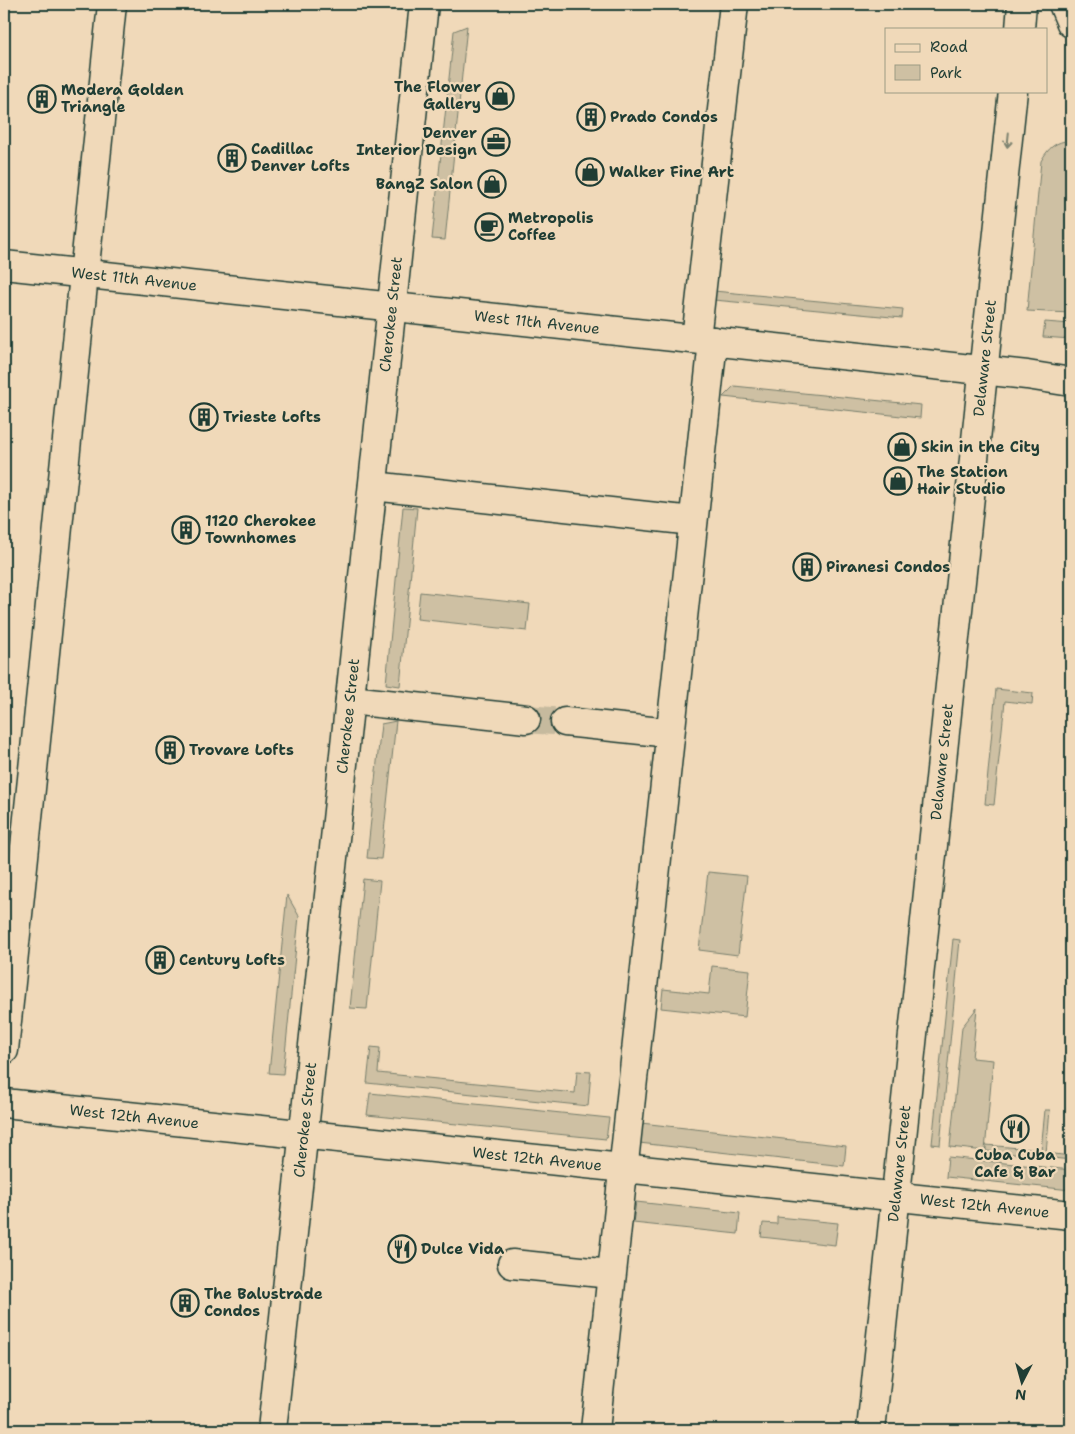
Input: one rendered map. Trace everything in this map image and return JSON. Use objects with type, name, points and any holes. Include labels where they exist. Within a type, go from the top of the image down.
[{"type":"street","points":[[4,1050],[112,4]]},
{"type":"street","name":"Cherokee Street","points":[[272,1430],[424,4]]},
{"type":"street","points":[[595,1430],[694,521],[705,340],[734,4]]},
{"type":"street","points":[[1020,28],[1022,4]]},
{"type":"street","points":[[1063,4],[1071,23]]},
{"type":"street","name":"Delaware Street","points":[[871,1430],[1013,92]]},
{"type":"street","name":"West 11th Avenue","points":[[4,265],[983,370],[1071,382]]},
{"type":"street","points":[[372,486],[694,521]]},
{"type":"street","points":[[350,700],[526,719]]},
{"type":"street","points":[[565,722],[670,733]]},
{"type":"street","name":"West 12th Avenue","points":[[4,1103],[1071,1215]]},
{"type":"street","points":[[512,1264],[611,1274]]},
{"type":"green space","points":[[467,26],[445,240],[432,239],[454,31]]},
{"type":"green space","points":[[1071,140],[1071,313],[1027,311],[1041,161],[1053,146]]},
{"type":"green space","points":[[714,291],[903,309],[902,318],[714,300]]},
{"type":"green space","points":[[1045,322],[1071,324],[1071,339],[1043,337]]},
{"type":"green space","points":[[734,386],[921,405],[920,418],[723,397]]},
{"type":"green space","points":[[403,507],[417,508],[400,686],[386,684]]},
{"type":"green space","points":[[420,592],[530,604],[527,631],[417,619]]},
{"type":"green space","points":[[996,689],[1033,693],[1032,704],[1005,701],[994,805],[985,804]]},
{"type":"green space","points":[[396,721],[381,859],[367,858],[381,724]]},
{"type":"green space","points":[[708,872],[747,876],[738,955],[699,950]]},
{"type":"green space","points":[[363,879],[380,881],[367,1009],[350,1008]]},
{"type":"green space","points":[[287,895],[299,916],[283,1074],[269,1073]]},
{"type":"green space","points":[[953,939],[960,940],[940,1145],[932,1144]]},
{"type":"green space","points":[[712,966],[750,970],[745,1017],[661,1008],[663,989],[709,994]]},
{"type":"green space","points":[[977,1008],[972,1058],[993,1060],[985,1151],[950,1147],[962,1027]]},
{"type":"green space","points":[[371,1047],[380,1048],[378,1073],[575,1093],[577,1071],[591,1072],[588,1106],[367,1083]]},
{"type":"green space","points":[[370,1093],[609,1118],[606,1139],[367,1115]]},
{"type":"green space","points":[[1045,1110],[1050,1110],[1046,1153],[1071,1156],[1071,1160],[986,1151],[986,1145],[1041,1150]]},
{"type":"green space","points":[[641,1123],[846,1146],[844,1166],[639,1143]]},
{"type":"green space","points":[[948,1157],[1071,1170],[1071,1190],[946,1177]]},
{"type":"green space","points":[[636,1202],[740,1213],[738,1234],[633,1223]]},
{"type":"green space","points":[[777,1217],[838,1223],[835,1245],[761,1237],[763,1223],[777,1224]]},
{"type":"tunnel","points":[[526,719],[565,722]]},
{"type":"place","name":"The Flower Gallery","points":[[500,96]]},
{"type":"place","name":"Modera Golden Triangle","points":[[42,99]]},
{"type":"place","name":"Prado Condos","points":[[591,117]]},
{"type":"place","name":"Denver Interior Design","points":[[496,142]]},
{"type":"place","name":"Cadillac Denver Lofts","points":[[232,158]]},
{"type":"place","name":"Walker Fine Art","points":[[590,172]]},
{"type":"place","name":"BangZ Salon","points":[[492,184]]},
{"type":"place","name":"Metropolis Coffee","points":[[489,227]]},
{"type":"place","name":"Trieste Lofts","points":[[204,417]]},
{"type":"place","name":"Skin in the City","points":[[902,447]]},
{"type":"place","name":"The Station Hair Studio","points":[[898,481]]},
{"type":"place","name":"1120 Cherokee Townhomes","points":[[186,530]]},
{"type":"place","name":"Piranesi Condos","points":[[807,567]]},
{"type":"place","name":"Trovare Lofts","points":[[170,750]]},
{"type":"place","name":"Century Lofts","points":[[160,960]]},
{"type":"place","name":"Cuba Cuba Cafe & Bar","points":[[1015,1129]]},
{"type":"place","name":"Dulce Vida","points":[[402,1249]]},
{"type":"place","name":"The Balustrade Condos","points":[[185,1303]]}]
